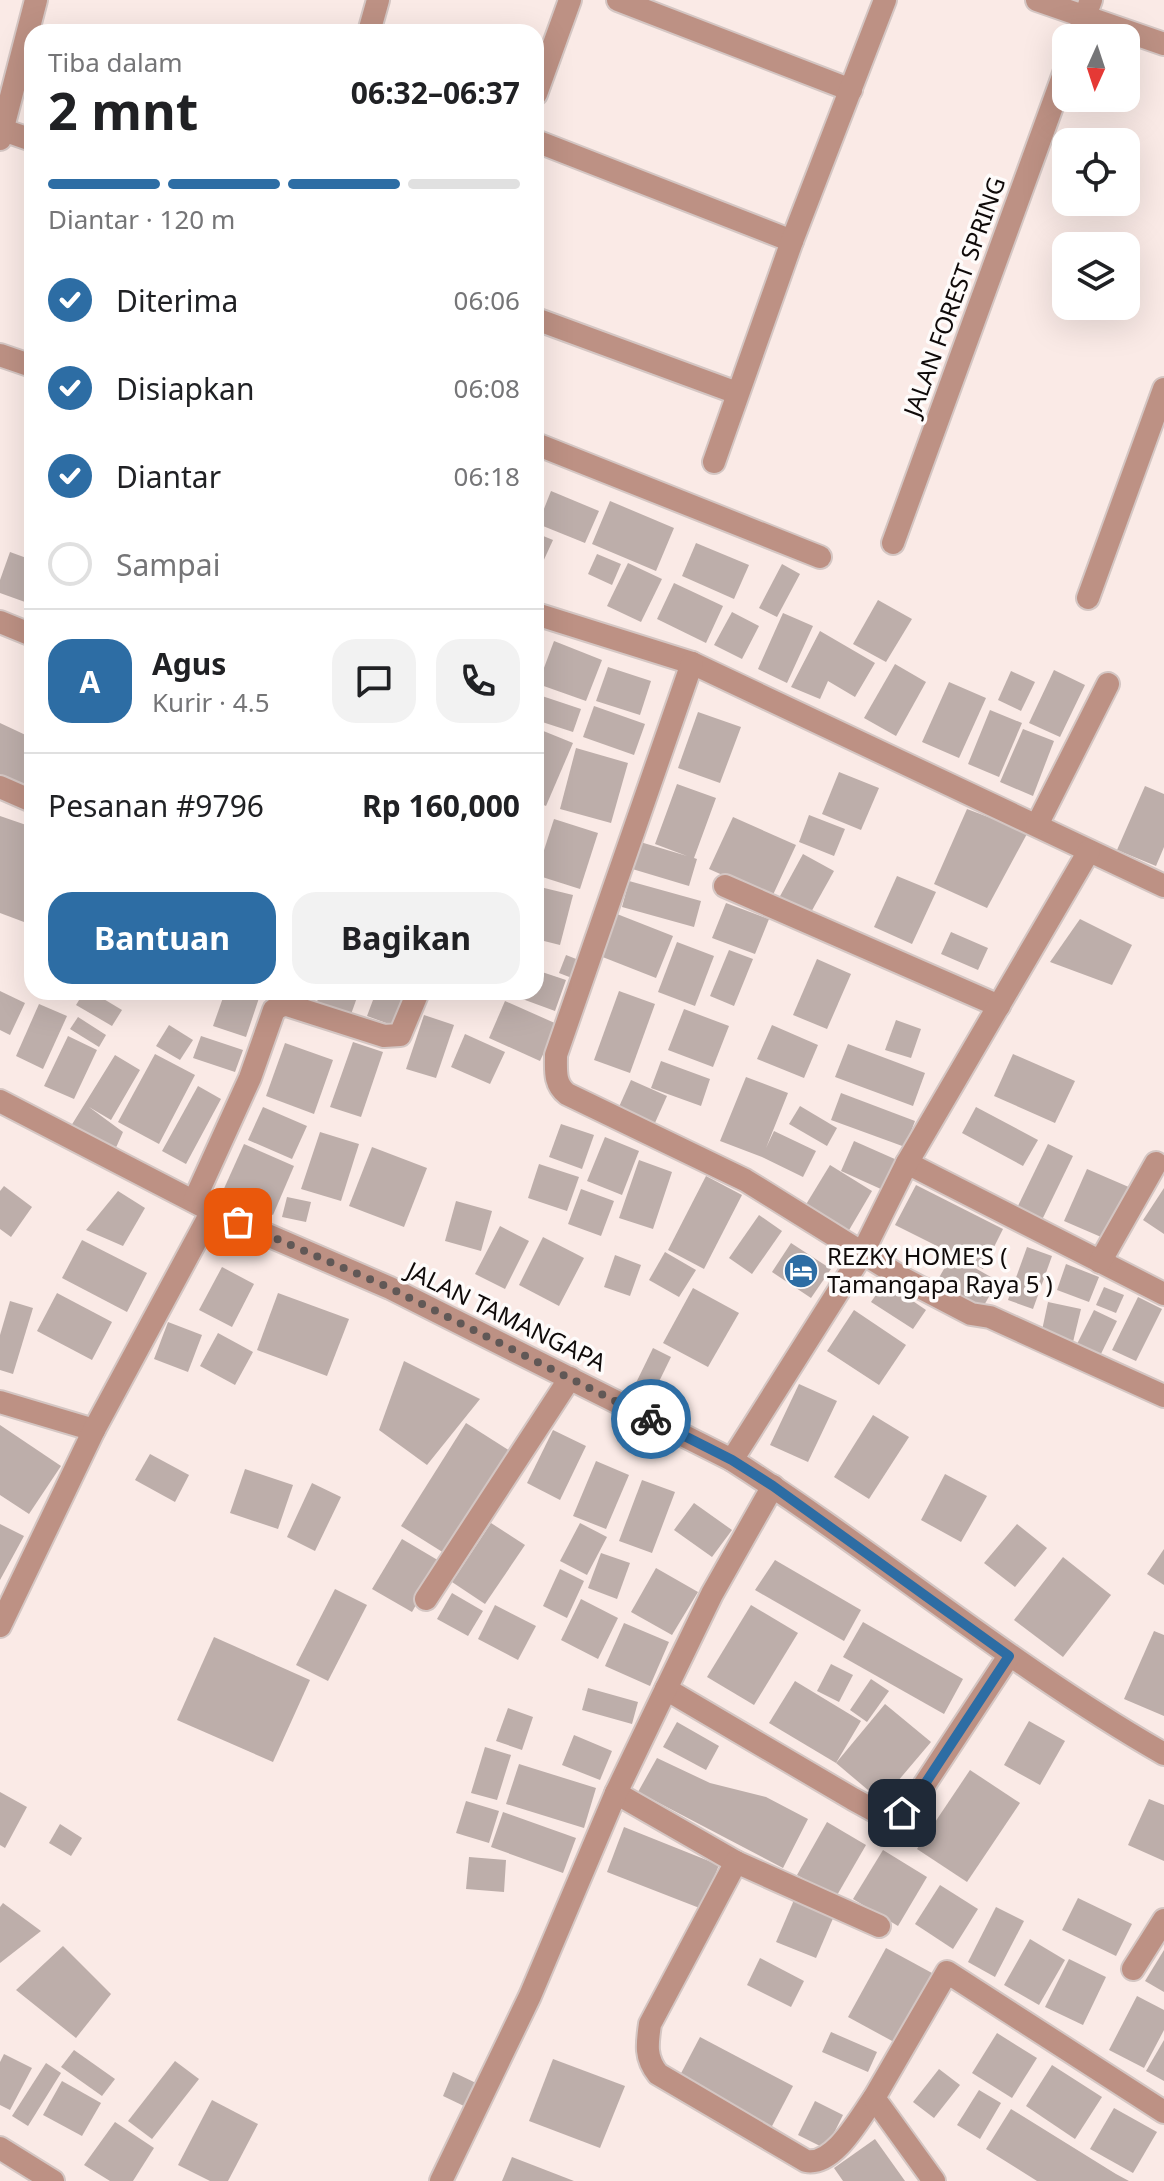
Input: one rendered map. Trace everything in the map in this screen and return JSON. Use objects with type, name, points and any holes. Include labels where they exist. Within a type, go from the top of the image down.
[{"type":"street","points":[[30,24],[36,0]]},
{"type":"street","points":[[371,24],[378,0]]},
{"type":"street","points":[[544,72],[570,0]]},
{"type":"street","points":[[618,0],[851,90]]},
{"type":"street","points":[[714,462],[792,241],[885,0]]},
{"type":"street","points":[[1037,0],[1084,19],[1164,44]]},
{"type":"street","points":[[24,48],[2,135],[24,139]]},
{"type":"street","name":"JALAN FOREST SPRING","points":[[893,543],[1052,106]]},
{"type":"street","points":[[544,144],[792,241]]},
{"type":"street","points":[[544,322],[737,393]]},
{"type":"street","points":[[0,355],[24,363]]},
{"type":"street","points":[[1088,598],[1164,389]]},
{"type":"street","points":[[544,447],[820,557]]},
{"type":"street","points":[[0,622],[24,632]]},
{"type":"street","points":[[544,622],[692,663],[1164,886]]},
{"type":"street","points":[[692,663],[556,1055],[555,1074],[559,1086],[567,1094],[745,1180],[862,1254],[971,1314],[990,1317],[1164,1396]]},
{"type":"street","points":[[1037,825],[1108,684]]},
{"type":"street","points":[[0,787],[24,798]]},
{"type":"street","points":[[732,1460],[862,1254],[907,1163],[1089,851]]},
{"type":"street","points":[[725,886],[999,1006]]},
{"type":"street","points":[[0,1626],[203,1206],[274,1010],[284,1004],[384,1036],[400,1035],[415,1000]]},
{"type":"street","name":"JALAN TAMANGAPA","points":[[0,1101],[203,1206],[390,1288],[732,1460],[773,1486],[1009,1656],[1164,1754]]},
{"type":"street","points":[[907,1163],[1164,1294]]},
{"type":"street","points":[[1100,1262],[1156,1163]]},
{"type":"street","points":[[426,1599],[570,1378]]},
{"type":"street","points":[[0,1402],[94,1430]]},
{"type":"street","points":[[441,2181],[530,1996],[616,1793],[712,1594],[773,1486]]},
{"type":"street","points":[[666,1689],[853,1799],[894,1818],[913,1802],[1009,1656]]},
{"type":"street","points":[[616,1793],[736,1862],[879,1926]]},
{"type":"street","points":[[736,1862],[650,2024],[647,2053],[650,2064],[658,2074],[706,2104],[793,2154],[816,2162],[833,2153],[874,2098],[947,1972],[1164,2112]]},
{"type":"street","points":[[1133,1969],[1164,1920]]},
{"type":"street","points":[[874,2098],[934,2181]]},
{"type":"street","points":[[0,2148],[53,2181]]},
{"type":"building","points":[[551,491],[599,511],[585,543],[544,526],[544,509]]},
{"type":"building","points":[[610,501],[674,528],[656,571],[592,544]]},
{"type":"building","points":[[544,536],[553,540],[544,560]]},
{"type":"building","points":[[696,543],[749,565],[734,599],[682,576]]},
{"type":"building","points":[[10,552],[24,557],[24,602],[0,593],[0,580]]},
{"type":"building","points":[[597,554],[621,564],[612,585],[588,574]]},
{"type":"building","points":[[628,563],[662,579],[641,622],[607,606]]},
{"type":"building","points":[[782,564],[800,574],[777,617],[759,608]]},
{"type":"building","points":[[674,583],[723,606],[706,643],[657,619]]},
{"type":"building","points":[[878,600],[912,619],[886,662],[853,644]]},
{"type":"building","points":[[732,612],[759,626],[742,659],[714,645]]},
{"type":"building","points":[[783,613],[813,626],[787,683],[758,669]]},
{"type":"building","points":[[820,631],[875,663],[855,697],[828,681],[820,699],[791,687]]},
{"type":"building","points":[[554,641],[602,660],[586,701],[544,686],[544,668]]},
{"type":"building","points":[[895,664],[926,682],[896,736],[864,718]]},
{"type":"building","points":[[608,667],[651,681],[640,715],[596,701]]},
{"type":"building","points":[[1054,670],[1085,685],[1060,737],[1029,723]]},
{"type":"building","points":[[1011,671],[1035,682],[1021,711],[998,700]]},
{"type":"building","points":[[949,682],[986,698],[959,758],[922,742]]},
{"type":"building","points":[[544,697],[581,709],[573,732],[544,723]]},
{"type":"building","points":[[594,706],[645,724],[634,755],[583,737]]},
{"type":"building","points":[[990,710],[1022,723],[999,777],[968,764]]},
{"type":"building","points":[[698,712],[741,727],[720,783],[678,768]]},
{"type":"building","points":[[0,723],[24,734],[24,797],[0,787]]},
{"type":"building","points":[[1023,729],[1054,741],[1033,796],[1000,782]]},
{"type":"building","points":[[544,731],[573,743],[544,805]]},
{"type":"building","points":[[576,748],[628,763],[611,823],[560,809]]},
{"type":"building","points":[[839,772],[879,788],[861,830],[822,814]]},
{"type":"building","points":[[677,784],[716,798],[694,858],[697,859],[689,886],[629,868],[637,841],[687,856],[655,844]]},
{"type":"building","points":[[1145,786],[1164,794],[1164,847],[1156,866],[1117,850]]},
{"type":"building","points":[[967,809],[1028,832],[987,908],[934,884]]},
{"type":"building","points":[[809,815],[845,829],[834,856],[799,842]]},
{"type":"building","points":[[0,816],[24,824],[24,922],[0,913]]},
{"type":"building","points":[[733,817],[796,845],[772,897],[709,869]]},
{"type":"building","points":[[554,819],[598,833],[580,889],[544,878],[544,850]]},
{"type":"building","points":[[803,854],[834,871],[810,914],[779,898]]},
{"type":"building","points":[[897,876],[936,892],[912,944],[874,927]]},
{"type":"building","points":[[629,881],[701,901],[694,927],[622,907]]},
{"type":"building","points":[[544,888],[573,895],[560,945],[544,941]]},
{"type":"building","points":[[726,903],[769,919],[755,954],[712,938]]},
{"type":"building","points":[[617,914],[673,936],[656,978],[600,956]]},
{"type":"building","points":[[1080,919],[1132,945],[1112,985],[1050,962]]},
{"type":"building","points":[[951,932],[988,948],[978,970],[941,954]]},
{"type":"building","points":[[677,942],[714,956],[695,1006],[658,992]]},
{"type":"building","points":[[729,950],[753,959],[734,1006],[710,996]]},
{"type":"building","points":[[566,955],[584,962],[577,980],[559,973]]},
{"type":"building","points":[[817,959],[851,974],[827,1029],[793,1015]]},
{"type":"building","points":[[544,973],[566,980],[555,1011],[525,1000],[544,1000]]},
{"type":"building","points":[[0,991],[25,1003],[10,1035],[0,1030]]},
{"type":"building","points":[[619,991],[655,1004],[630,1073],[594,1060]]},
{"type":"building","points":[[79,1000],[105,1000],[122,1010],[112,1026],[76,1005]]},
{"type":"building","points":[[222,1000],[258,1000],[246,1037],[213,1026]]},
{"type":"building","points":[[318,1000],[356,1000],[350,1017],[316,1005]]},
{"type":"building","points":[[373,1000],[407,1000],[397,1027],[367,1016]]},
{"type":"building","points":[[505,1001],[557,1024],[540,1061],[489,1038]]},
{"type":"building","points":[[39,1004],[67,1016],[43,1069],[16,1056]]},
{"type":"building","points":[[684,1009],[729,1026],[713,1067],[668,1050]]},
{"type":"building","points":[[424,1015],[454,1025],[436,1078],[406,1069]]},
{"type":"building","points":[[78,1017],[106,1035],[99,1047],[70,1029]]},
{"type":"building","points":[[896,1020],[921,1029],[911,1058],[885,1050]]},
{"type":"building","points":[[169,1025],[193,1040],[180,1060],[156,1046]]},
{"type":"building","points":[[772,1025],[818,1045],[804,1078],[757,1059]]},
{"type":"building","points":[[465,1034],[505,1052],[490,1084],[451,1067]]},
{"type":"building","points":[[68,1036],[97,1050],[74,1099],[44,1086]]},
{"type":"building","points":[[201,1036],[243,1050],[235,1072],[193,1058]]},
{"type":"building","points":[[353,1042],[383,1052],[361,1117],[330,1107]]},
{"type":"building","points":[[285,1043],[333,1060],[314,1114],[266,1096]]},
{"type":"building","points":[[848,1044],[925,1073],[913,1106],[835,1077]]},
{"type":"building","points":[[155,1054],[195,1075],[159,1144],[118,1122]]},
{"type":"building","points":[[1013,1054],[1075,1081],[1055,1123],[994,1096]]},
{"type":"building","points":[[115,1055],[140,1070],[111,1120],[89,1107],[123,1132],[114,1152],[71,1126]]},
{"type":"building","points":[[661,1061],[710,1079],[701,1106],[651,1088]]},
{"type":"building","points":[[746,1077],[788,1093],[766,1148],[774,1131],[816,1151],[803,1177],[720,1141]]},
{"type":"building","points":[[631,1080],[667,1096],[654,1125],[618,1109]]},
{"type":"building","points":[[198,1086],[221,1099],[186,1164],[162,1151]]},
{"type":"building","points":[[841,1093],[915,1121],[905,1147],[831,1120]]},
{"type":"building","points":[[800,1106],[837,1128],[827,1146],[789,1124]]},
{"type":"building","points":[[263,1107],[307,1126],[292,1159],[248,1140]]},
{"type":"building","points":[[976,1107],[1038,1140],[1023,1166],[962,1133]]},
{"type":"building","points":[[561,1124],[594,1135],[582,1169],[549,1157]]},
{"type":"building","points":[[320,1132],[359,1144],[341,1201],[301,1189]]},
{"type":"building","points":[[605,1137],[639,1151],[622,1195],[587,1181]]},
{"type":"building","points":[[854,1141],[897,1160],[883,1190],[841,1171]]},
{"type":"building","points":[[244,1144],[294,1166],[273,1215],[222,1193]]},
{"type":"building","points":[[1048,1144],[1073,1156],[1040,1224],[1015,1212]]},
{"type":"building","points":[[372,1147],[427,1168],[404,1227],[349,1206]]},
{"type":"building","points":[[639,1160],[672,1172],[653,1229],[619,1218]]},
{"type":"building","points":[[539,1164],[579,1177],[567,1211],[528,1198]]},
{"type":"building","points":[[830,1165],[872,1191],[845,1237],[802,1211]]},
{"type":"building","points":[[1087,1169],[1131,1188],[1108,1240],[1064,1221]]},
{"type":"building","points":[[706,1176],[742,1195],[704,1269],[668,1250]]},
{"type":"building","points":[[916,1185],[1003,1229],[983,1269],[895,1225]]},
{"type":"building","points":[[4,1186],[32,1207],[11,1237],[0,1229],[0,1191]]},
{"type":"building","points":[[1164,1188],[1164,1234],[1143,1220]]},
{"type":"building","points":[[581,1189],[614,1201],[601,1236],[568,1224]]},
{"type":"building","points":[[118,1191],[145,1208],[123,1246],[86,1230]]},
{"type":"building","points":[[287,1197],[311,1202],[306,1222],[282,1217]]},
{"type":"building","points":[[456,1201],[492,1211],[481,1251],[445,1241]]},
{"type":"building","points":[[759,1215],[782,1231],[752,1274],[729,1258]]},
{"type":"building","points":[[500,1226],[529,1241],[505,1289],[475,1274]]},
{"type":"building","points":[[543,1237],[584,1258],[559,1306],[519,1285]]},
{"type":"building","points":[[82,1240],[147,1273],[127,1312],[62,1278]]},
{"type":"building","name":"REZKY HOME'S ( Tamangapa Raya 5 )","points":[[791,1243],[831,1269],[811,1298],[772,1272]]},
{"type":"building","points":[[1027,1247],[1052,1256],[1033,1309],[1008,1300]]},
{"type":"building","points":[[665,1252],[696,1270],[679,1297],[649,1280]]},
{"type":"building","points":[[615,1255],[641,1265],[630,1296],[604,1287]]},
{"type":"building","points":[[952,1255],[998,1281],[979,1314],[933,1288]]},
{"type":"building","points":[[1066,1264],[1099,1277],[1089,1302],[1057,1290]]},
{"type":"building","points":[[222,1267],[254,1284],[232,1327],[199,1310]]},
{"type":"building","points":[[885,1282],[926,1310],[913,1329],[871,1302]]},
{"type":"building","points":[[1104,1287],[1124,1295],[1116,1313],[1096,1305]]},
{"type":"building","points":[[693,1288],[739,1313],[708,1367],[663,1343]]},
{"type":"building","points":[[57,1293],[112,1322],[92,1360],[37,1331]]},
{"type":"building","points":[[278,1293],[349,1319],[327,1376],[257,1350]]},
{"type":"building","points":[[1138,1297],[1162,1309],[1136,1361],[1112,1350]]},
{"type":"building","points":[[10,1301],[33,1308],[13,1374],[0,1370],[0,1335]]},
{"type":"building","points":[[1048,1302],[1081,1309],[1073,1342],[1041,1335]]},
{"type":"building","points":[[854,1310],[906,1345],[879,1385],[827,1351]]},
{"type":"building","points":[[1094,1310],[1117,1321],[1098,1360],[1075,1348]]},
{"type":"building","points":[[168,1322],[202,1335],[188,1372],[154,1359]]},
{"type":"building","points":[[218,1333],[253,1352],[235,1385],[200,1366]]},
{"type":"building","points":[[653,1348],[671,1357],[651,1398],[633,1389]]},
{"type":"building","points":[[404,1361],[480,1399],[427,1465],[379,1430]]},
{"type":"building","points":[[799,1384],[837,1401],[808,1462],[770,1445]]},
{"type":"building","points":[[873,1415],[909,1437],[869,1499],[834,1477]]},
{"type":"building","points":[[466,1423],[510,1451],[444,1553],[401,1526]]},
{"type":"building","points":[[0,1425],[61,1466],[29,1514],[0,1495]]},
{"type":"building","points":[[553,1430],[586,1446],[560,1500],[527,1483]]},
{"type":"building","points":[[150,1454],[189,1475],[175,1502],[135,1480]]},
{"type":"building","points":[[596,1461],[629,1475],[606,1529],[573,1516]]},
{"type":"building","points":[[245,1469],[293,1485],[278,1529],[230,1513]]},
{"type":"building","points":[[945,1474],[987,1496],[961,1542],[921,1520]]},
{"type":"building","points":[[642,1480],[675,1492],[652,1553],[619,1541]]},
{"type":"building","points":[[312,1483],[341,1497],[315,1551],[287,1537]]},
{"type":"building","points":[[694,1503],[732,1530],[712,1557],[674,1530]]},
{"type":"building","points":[[491,1523],[525,1545],[485,1604],[452,1582]]},
{"type":"building","points":[[580,1523],[607,1537],[587,1575],[560,1561]]},
{"type":"building","points":[[0,1524],[24,1536],[0,1580]]},
{"type":"building","points":[[1017,1524],[1047,1548],[1015,1587],[984,1563]]},
{"type":"building","points":[[402,1539],[441,1562],[412,1612],[372,1589]]},
{"type":"building","points":[[1164,1549],[1164,1585],[1147,1574]]},
{"type":"building","points":[[601,1553],[630,1563],[617,1599],[588,1588]]},
{"type":"building","points":[[1063,1557],[1111,1595],[1063,1657],[1014,1620]]},
{"type":"building","points":[[775,1560],[861,1610],[844,1641],[755,1590]]},
{"type":"building","points":[[656,1568],[698,1592],[672,1635],[631,1612]]},
{"type":"building","points":[[560,1569],[584,1581],[567,1618],[543,1606]]},
{"type":"building","points":[[335,1589],[367,1605],[328,1681],[296,1665]]},
{"type":"building","points":[[452,1593],[483,1611],[468,1636],[437,1619]]},
{"type":"building","points":[[581,1599],[618,1618],[598,1659],[561,1640]]},
{"type":"building","points":[[495,1605],[536,1626],[518,1660],[478,1639]]},
{"type":"building","points":[[751,1605],[798,1633],[754,1705],[707,1677]]},
{"type":"building","points":[[863,1622],[963,1679],[944,1714],[843,1657]]},
{"type":"building","points":[[624,1623],[669,1642],[650,1686],[605,1666]]},
{"type":"building","points":[[1154,1631],[1164,1635],[1164,1716],[1124,1699]]},
{"type":"building","points":[[214,1637],[310,1680],[273,1762],[177,1720]]},
{"type":"building","points":[[831,1664],[853,1675],[839,1702],[817,1691]]},
{"type":"building","points":[[871,1679],[889,1691],[867,1722],[850,1710]]},
{"type":"building","points":[[795,1681],[861,1721],[836,1763],[769,1723]]},
{"type":"building","points":[[588,1688],[638,1702],[632,1724],[582,1710]]},
{"type":"building","points":[[885,1704],[931,1742],[881,1801],[836,1763]]},
{"type":"building","points":[[508,1708],[533,1717],[522,1750],[496,1741]]},
{"type":"building","points":[[1029,1721],[1065,1741],[1040,1785],[1004,1765]]},
{"type":"building","points":[[677,1722],[719,1746],[706,1770],[663,1747]]},
{"type":"building","points":[[574,1735],[612,1751],[600,1780],[562,1765]]},
{"type":"building","points":[[485,1747],[511,1755],[497,1800],[471,1793]]},
{"type":"building","points":[[657,1758],[710,1783],[766,1797],[808,1819],[783,1868],[638,1792]]},
{"type":"building","points":[[519,1764],[596,1788],[584,1828],[506,1804]]},
{"type":"building","points":[[970,1770],[1020,1803],[967,1882],[917,1849]]},
{"type":"building","points":[[0,1792],[27,1807],[5,1848],[0,1845]]},
{"type":"building","points":[[1149,1799],[1164,1805],[1164,1861],[1128,1845]]},
{"type":"building","points":[[466,1801],[499,1811],[489,1843],[456,1833]]},
{"type":"building","points":[[503,1812],[576,1838],[563,1873],[491,1847]]},
{"type":"building","points":[[827,1822],[866,1845],[836,1897],[797,1875]]},
{"type":"building","points":[[60,1824],[82,1838],[71,1856],[49,1843]]},
{"type":"building","points":[[624,1827],[719,1865],[702,1909],[607,1872]]},
{"type":"building","points":[[883,1850],[927,1877],[898,1926],[853,1899]]},
{"type":"building","points":[[469,1857],[506,1860],[504,1892],[466,1889]]},
{"type":"building","points":[[940,1885],[978,1909],[953,1949],[915,1924]]},
{"type":"building","points":[[1078,1898],[1132,1924],[1116,1956],[1062,1930]]},
{"type":"building","points":[[794,1900],[834,1916],[816,1958],[776,1942]]},
{"type":"building","points":[[3,1903],[41,1931],[0,1963],[0,1907]]},
{"type":"building","points":[[996,1907],[1024,1921],[995,1977],[968,1962]]},
{"type":"building","points":[[1030,1939],[1065,1960],[1039,2005],[1004,1985]]},
{"type":"building","points":[[63,1946],[111,1994],[76,2038],[16,1990]]},
{"type":"building","points":[[886,1948],[932,1973],[894,2042],[848,2017]]},
{"type":"building","points":[[1164,1950],[1164,1992],[1145,1981]]},
{"type":"building","points":[[760,1958],[804,1981],[791,2007],[747,1985]]},
{"type":"building","points":[[1069,1959],[1106,1977],[1083,2025],[1045,2007]]},
{"type":"building","points":[[1137,1996],[1164,2010],[1164,2030],[1144,2068],[1109,2050]]},
{"type":"building","points":[[831,2032],[877,2052],[868,2072],[822,2052]]},
{"type":"building","points":[[997,2033],[1037,2058],[1012,2098],[972,2073]]},
{"type":"building","points":[[700,2037],[793,2086],[771,2128],[678,2079]]},
{"type":"building","points":[[1164,2040],[1164,2081],[1146,2071]]},
{"type":"building","points":[[74,2050],[115,2079],[102,2096],[61,2067]]},
{"type":"building","points":[[4,2054],[32,2068],[10,2110],[0,2105],[0,2062]]},
{"type":"building","points":[[553,2059],[625,2086],[600,2148],[529,2121]]},
{"type":"building","points":[[175,2061],[199,2079],[152,2139],[128,2121]]},
{"type":"building","points":[[46,2063],[61,2073],[28,2126],[12,2116]]},
{"type":"building","points":[[1052,2065],[1102,2097],[1075,2139],[1026,2106]]},
{"type":"building","points":[[939,2069],[960,2085],[934,2118],[913,2102]]},
{"type":"building","points":[[453,2072],[476,2083],[466,2107],[443,2096]]},
{"type":"building","points":[[62,2081],[101,2103],[82,2136],[43,2115]]},
{"type":"building","points":[[979,2090],[1001,2103],[980,2139],[957,2125]]},
{"type":"building","points":[[212,2100],[258,2124],[228,2181],[210,2181],[178,2165]]},
{"type":"building","points":[[815,2101],[843,2115],[826,2149],[798,2135]]},
{"type":"building","points":[[1114,2108],[1157,2132],[1133,2173],[1090,2149]]},
{"type":"building","points":[[1011,2109],[1129,2181],[1037,2181],[986,2149]]},
{"type":"building","points":[[115,2122],[154,2148],[133,2181],[110,2181],[84,2165]]},
{"type":"building","points":[[875,2139],[905,2181],[843,2181],[834,2168]]},
{"type":"building","points":[[512,2157],[574,2181],[502,2181]]},
{"type":"way so far","points":[[238,1222],[390,1288],[651,1419]]},
{"type":"place","name":"REZKY HOME'S ( Tamangapa Raya 5 )","points":[[801,1271]]},
{"type":"route","points":[[651,1419],[732,1460],[773,1486],[1009,1656],[913,1802],[902,1813]]}]
